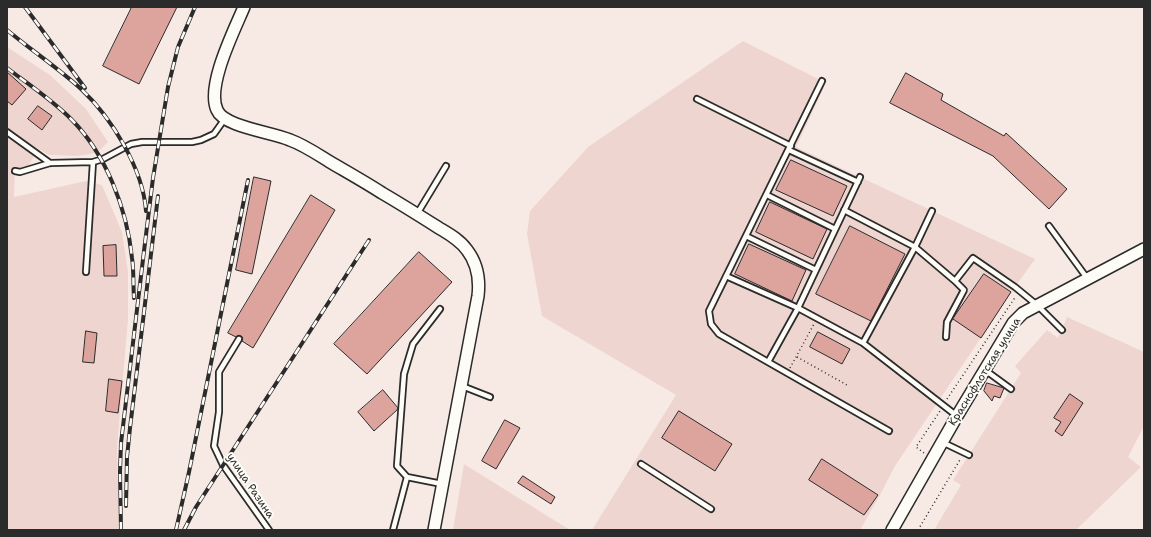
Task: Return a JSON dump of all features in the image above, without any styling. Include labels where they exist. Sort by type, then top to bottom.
[{"type":"street","points":[[244,7],[218,73],[215,85],[214,104],[217,112],[224,120],[245,128],[276,134],[308,148],[417,214],[459,241],[467,250],[479,277],[478,296],[434,530]]},
{"type":"street","name":"Краснофлотская улица","points":[[892,530],[956,416],[1013,323],[1023,313],[1037,305],[1144,249]]},
{"type":"lane","points":[[822,81],[709,311],[711,324],[719,334],[889,431]]},
{"type":"lane","points":[[698,99],[790,148],[859,180],[798,308],[768,362]]},
{"type":"lane","points":[[15,172],[20,172],[50,163],[93,162],[103,159],[131,144],[142,142],[192,142],[201,140],[214,134],[224,120]]},
{"type":"lane","points":[[7,132],[50,163]]},
{"type":"lane","points":[[86,272],[93,162]]},
{"type":"lane","points":[[417,214],[446,166]]},
{"type":"lane","points":[[767,194],[835,229]]},
{"type":"lane","points":[[844,210],[915,247],[964,290],[946,322],[946,337]]},
{"type":"lane","points":[[863,343],[915,247],[932,211]]},
{"type":"lane","points":[[1049,226],[1087,278]]},
{"type":"lane","points":[[746,236],[816,270]]},
{"type":"lane","points":[[955,281],[973,258],[1019,290],[1037,305],[1062,330]]},
{"type":"lane","points":[[726,276],[798,308],[863,343],[956,416]]},
{"type":"lane","points":[[440,309],[413,344],[404,374],[397,466],[407,477],[442,484]]},
{"type":"lane","name":"улица Разина","points":[[239,339],[219,372],[219,412],[214,446],[223,465],[269,530]]},
{"type":"lane","points":[[985,370],[1011,389]]},
{"type":"lane","points":[[460,386],[490,397]]},
{"type":"lane","points":[[942,442],[969,455]]},
{"type":"lane","points":[[641,464],[712,509]]},
{"type":"lane","points":[[393,530],[407,477]]},
{"type":"path","points":[[933,458],[916,447],[1019,290]]},
{"type":"path","points":[[787,374],[817,318]]},
{"type":"path","points":[[796,356],[847,384]]},
{"type":"path","points":[[918,530],[962,456]]},
{"type":"shaded area","points":[[743,41],[826,83],[796,147],[1035,259],[895,466],[860,530],[592,530],[676,395],[542,316],[527,234],[530,211],[588,147]]},
{"type":"shaded area","points":[[7,47],[50,75],[86,109],[108,142],[100,150],[91,154],[77,156],[49,155],[35,147],[30,154],[34,156],[29,165],[21,168],[15,167],[14,197],[86,181],[102,185],[122,232],[128,272],[128,319],[117,448],[119,530],[7,530]]},
{"type":"shaded area","points":[[1067,317],[1144,352],[1144,426],[1128,457],[1141,467],[1076,530],[934,530],[961,485],[953,480],[1021,373],[1015,366],[1047,330],[1058,338]]},
{"type":"shaded area","points":[[464,464],[570,530],[453,530]]},
{"type":"building","points":[[132,7],[177,7],[139,84],[103,66]]},
{"type":"building","points":[[7,72],[26,89],[12,105],[7,101]]},
{"type":"building","points":[[906,73],[943,94],[941,100],[1004,136],[1006,133],[1067,189],[1049,209],[993,156],[890,103]]},
{"type":"building","points":[[38,106],[52,116],[42,130],[28,119]]},
{"type":"building","points":[[791,160],[847,186],[833,216],[776,190]]},
{"type":"building","points":[[254,177],[271,181],[252,274],[236,270]]},
{"type":"building","points":[[311,195],[335,210],[253,348],[242,341],[241,336],[236,337],[228,333]]},
{"type":"building","points":[[770,202],[827,229],[813,259],[756,232]]},
{"type":"building","points":[[850,226],[905,254],[871,321],[816,294]]},
{"type":"building","points":[[749,244],[806,270],[792,301],[735,274]]},
{"type":"building","points":[[116,245],[117,276],[104,276],[103,246]]},
{"type":"building","points":[[419,252],[452,282],[367,374],[334,344]]},
{"type":"building","points":[[984,274],[1011,292],[981,338],[953,319]]},
{"type":"building","points":[[86,331],[97,333],[94,363],[83,362]]},
{"type":"building","points":[[818,332],[850,349],[842,364],[810,347]]},
{"type":"building","points":[[109,379],[122,381],[118,413],[106,411]]},
{"type":"building","points":[[987,383],[1004,388],[1000,398],[994,396],[992,401],[984,391]]},
{"type":"building","points":[[383,390],[398,408],[374,431],[358,412]]},
{"type":"building","points":[[1070,394],[1083,403],[1062,436],[1055,431],[1061,422],[1054,418]]},
{"type":"building","points":[[679,411],[732,444],[715,471],[662,438]]},
{"type":"building","points":[[505,420],[520,428],[496,469],[482,461]]},
{"type":"building","points":[[822,459],[878,495],[864,515],[809,480]]},
{"type":"building","points":[[523,476],[555,497],[551,504],[518,483]]},
{"type":"railway","points":[[25,7],[85,88]]},
{"type":"railway","points":[[121,530],[121,443],[153,178],[168,87],[178,47],[195,7]]},
{"type":"railway","points":[[7,30],[72,81],[104,114],[124,145],[139,178],[144,195],[146,211]]},
{"type":"railway","points":[[7,68],[64,112],[83,133],[95,149],[104,165],[113,183],[125,221],[133,263],[134,298]]},
{"type":"railway","points":[[176,530],[248,180]]},
{"type":"railway","points":[[126,506],[127,457],[158,196]]},
{"type":"railway","points":[[184,530],[196,507],[369,240]]}]
